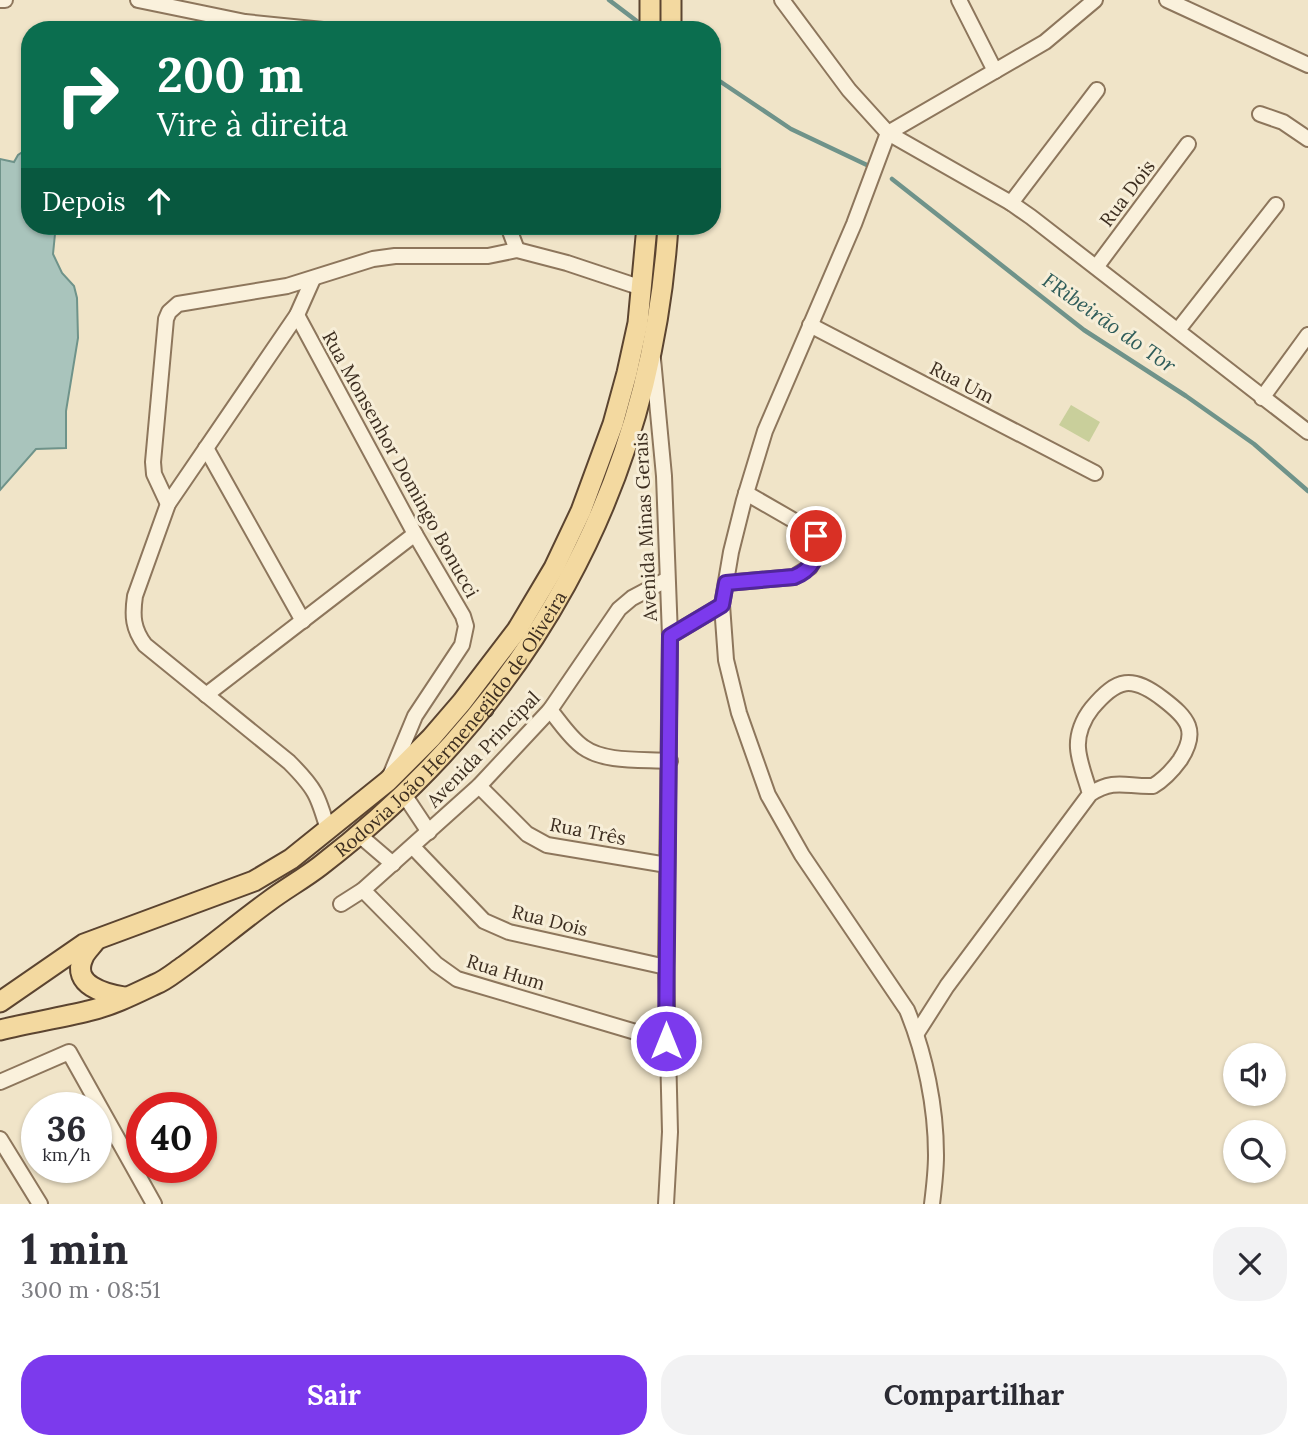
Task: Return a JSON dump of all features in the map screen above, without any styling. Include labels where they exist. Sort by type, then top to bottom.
[{"type":"main road","points":[[650,0],[650,21]]},
{"type":"main road","points":[[671,0],[671,21]]},
{"type":"main road","name":"Rodovia João Hermenegildo de Oliveira","points":[[0,1030],[91,1011],[159,983],[321,865],[358,834],[431,738],[482,678],[517,630],[554,568],[581,511],[613,424],[638,323],[646,235]]},
{"type":"main road","name":"Rodovia João Hermenegildo de Oliveira","points":[[0,1002],[84,944],[254,881],[291,859],[328,830],[395,787],[453,742],[494,694],[536,637],[588,542],[614,480],[652,352],[665,271],[667,235]]},
{"type":"main road","points":[[97,939],[83,957],[80,970],[90,988],[124,998]]},
{"type":"street","points":[[0,1],[5,0]]},
{"type":"street","points":[[138,0],[240,21]]},
{"type":"street","points":[[782,0],[849,90],[888,133],[1011,204],[1097,266],[1308,432]]},
{"type":"street","points":[[959,0],[995,71]]},
{"type":"street","points":[[932,1204],[936,1156],[934,1116],[916,1033],[907,1010],[802,855],[768,794],[732,687],[726,660],[722,605],[731,552],[765,431],[855,224],[888,133],[1045,42],[1095,0]]},
{"type":"street","points":[[1167,0],[1308,65]]},
{"type":"street","points":[[1011,204],[1097,90]]},
{"type":"street","points":[[1260,114],[1283,122],[1308,139]]},
{"type":"street","name":"Rua Dois","points":[[1097,266],[1188,144]]},
{"type":"street","points":[[1178,330],[1276,205]]},
{"type":"street","points":[[511,235],[517,250]]},
{"type":"street","points":[[168,504],[154,474],[153,462],[166,320],[169,312],[178,304],[255,293],[313,279],[373,259],[395,256],[488,256],[517,250],[567,263],[642,288]]},
{"type":"street","points":[[313,279],[297,315],[168,504],[135,596],[133,612],[134,626],[145,645],[289,762],[306,779],[318,797],[328,830]]},
{"type":"street","name":"Rua Monsenhor Domingo Bonucci","points":[[297,315],[415,534],[463,616],[466,635],[463,645],[415,716],[395,787]]},
{"type":"street","name":"Rua Um","points":[[810,325],[1095,473]]},
{"type":"street","points":[[1262,398],[1308,335]]},
{"type":"street","name":"Avenida Minas Gerais","points":[[652,352],[664,476],[670,636],[666,967],[670,1132],[666,1204]]},
{"type":"street","points":[[206,447],[303,621]]},
{"type":"street","points":[[726,583],[794,577],[810,567],[817,554],[819,543],[816,536],[746,493]]},
{"type":"street","points":[[206,695],[415,534]]},
{"type":"street","name":"Avenida Principal","points":[[341,904],[394,864],[479,786],[550,710],[619,609],[632,598],[666,580]]},
{"type":"street","points":[[670,636],[722,605]]},
{"type":"street","points":[[916,1033],[947,986],[1090,794],[1104,785],[1153,786],[1172,772],[1190,742],[1188,723],[1179,711],[1141,684],[1123,684],[1111,690],[1088,713],[1082,725],[1078,749],[1090,794]]},
{"type":"street","points":[[550,710],[575,740],[590,751],[611,757],[670,761]]},
{"type":"street","name":"Rua Três","points":[[479,786],[527,834],[547,845],[667,865]]},
{"type":"street","points":[[395,787],[429,832]]},
{"type":"street","points":[[358,834],[394,864]]},
{"type":"street","name":"Rua Dois","points":[[414,846],[484,921],[509,932],[666,967]]},
{"type":"street","name":"Rua Hum","points":[[363,890],[436,964],[457,979],[666,1041]]},
{"type":"street","points":[[0,1082],[69,1052],[154,1204]]},
{"type":"street","points":[[0,1139],[40,1204]]},
{"type":"green space","points":[[1071,405],[1100,422],[1089,442],[1059,425]]},
{"type":"water","points":[[21,153],[21,235],[55,235],[53,254],[62,273],[74,286],[77,298],[78,338],[66,411],[66,448],[36,449],[0,490],[0,159],[14,162]]},
{"type":"waterway","name":"FRibeirão do Tor","points":[[609,0],[637,21]]},
{"type":"waterway","name":"FRibeirão do Tor","points":[[721,82],[791,129],[869,166]]},
{"type":"waterway","name":"FRibeirão do Tor","points":[[892,179],[1084,330],[1254,444],[1308,491]]},
{"type":"route","points":[[666,1041],[670,636],[722,605],[726,583],[802,574],[810,567],[817,554],[819,543],[816,536]]}]
